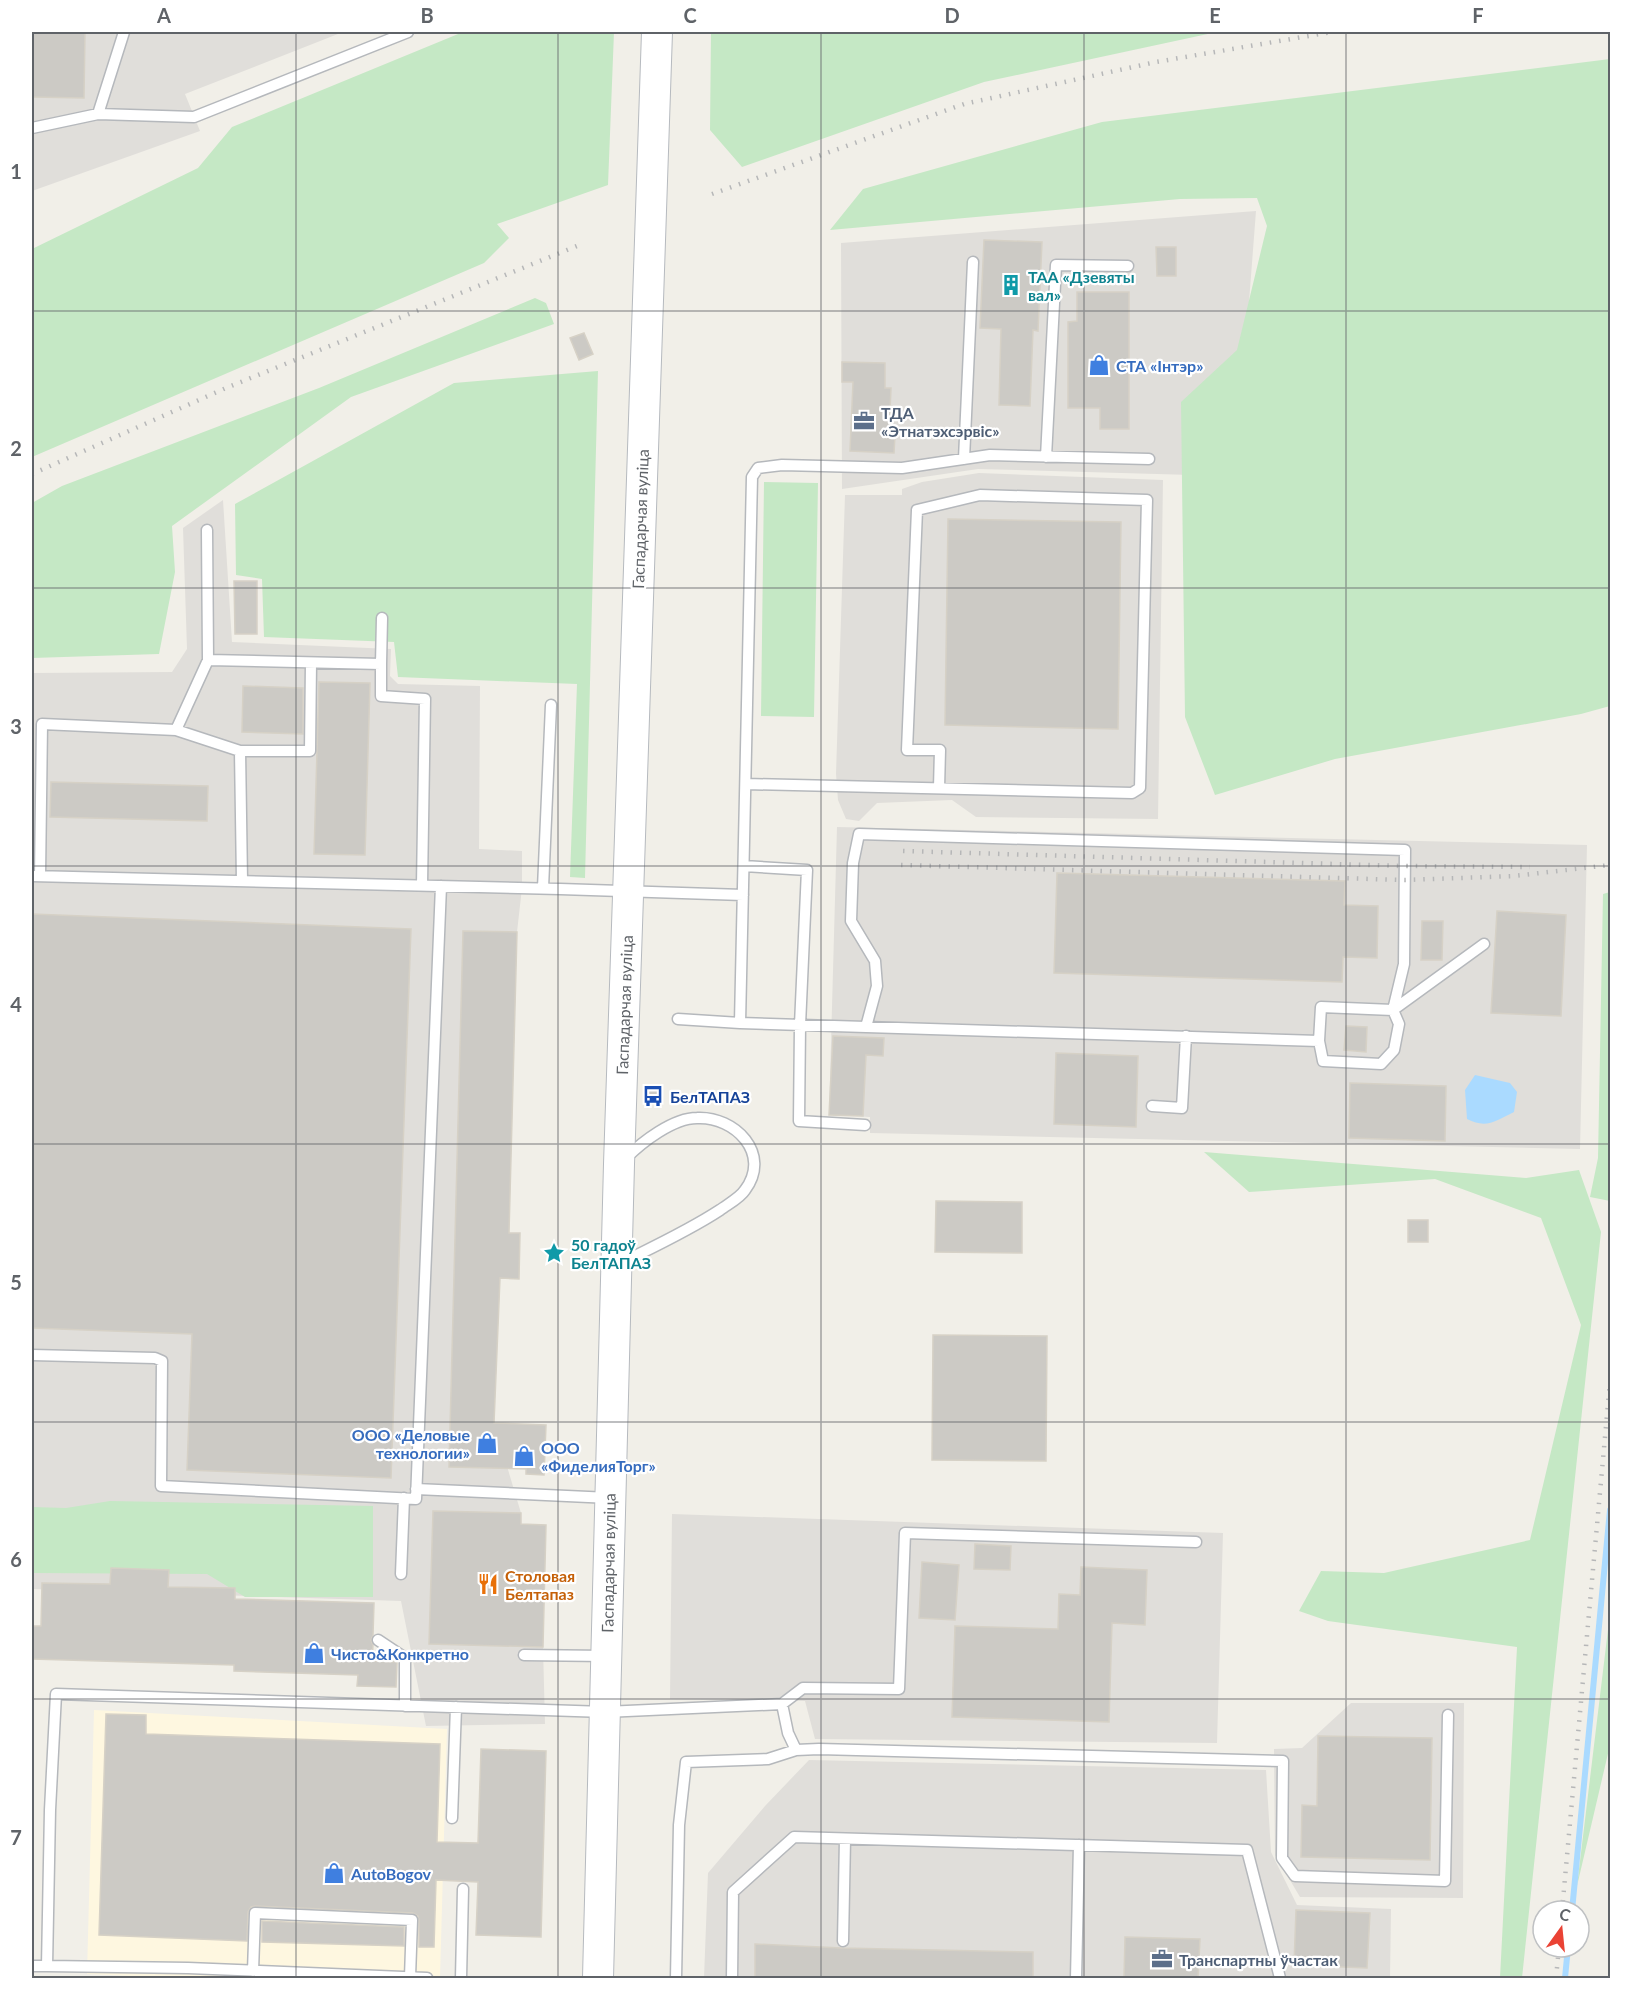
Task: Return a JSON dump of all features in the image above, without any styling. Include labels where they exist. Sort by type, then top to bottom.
[{"type":"street","name":"Гаспадарчая вуліца","points":[[598,1978],[619,1164],[657,32]]},
{"type":"lane","points":[[98,114],[124,32]]},
{"type":"lane","points":[[32,128],[98,114],[194,117],[408,32]]},
{"type":"lane","points":[[964,459],[973,262]]},
{"type":"lane","points":[[1046,457],[1056,265],[1128,266]]},
{"type":"lane","points":[[740,1023],[752,477],[758,468],[782,465],[902,468],[990,456],[1149,459]]},
{"type":"lane","points":[[746,784],[1132,793],[1140,788],[1147,500],[980,495],[916,510],[907,750],[940,750],[939,788]]},
{"type":"lane","points":[[176,730],[208,660],[207,530]]},
{"type":"lane","points":[[382,618],[381,696],[425,699],[422,885]]},
{"type":"lane","points":[[208,660],[381,664]]},
{"type":"lane","points":[[311,663],[310,751],[240,751],[176,730],[42,724],[35,876],[743,895]]},
{"type":"lane","points":[[543,888],[551,705]]},
{"type":"lane","points":[[240,751],[242,881]]},
{"type":"lane","points":[[866,1027],[877,986],[875,962],[851,921],[853,863],[859,834],[1405,850],[1404,964],[1393,1010],[1399,1024],[1394,1050],[1381,1064],[1323,1061],[1319,1041],[1321,1007],[1393,1010],[1484,944]]},
{"type":"lane","points":[[744,866],[807,870],[800,1025],[799,1121],[865,1125]]},
{"type":"lane","points":[[32,1355],[162,1361],[161,1486],[416,1499],[441,886]]},
{"type":"lane","points":[[678,1019],[740,1023],[1319,1041]]},
{"type":"lane","points":[[1152,1107],[1182,1108],[1186,1036]]},
{"type":"lane","points":[[616,1266],[693,1227],[725,1206],[745,1191],[755,1172],[754,1152],[742,1135],[723,1122],[696,1118],[668,1127],[641,1144],[619,1164]]},
{"type":"lane","points":[[417,1489],[610,1498]]},
{"type":"lane","points":[[401,1574],[404,1498]]},
{"type":"lane","points":[[47,1966],[50,1810],[56,1694],[605,1712],[782,1704],[803,1688],[899,1689],[905,1533],[1196,1542]]},
{"type":"lane","points":[[378,1640],[405,1658],[405,1706]]},
{"type":"lane","points":[[524,1655],[606,1656]]},
{"type":"lane","points":[[782,1704],[788,1733],[796,1750]]},
{"type":"lane","points":[[452,1818],[456,1707]]},
{"type":"lane","points":[[676,1978],[679,1825],[686,1762],[768,1759],[796,1750],[1283,1761],[1282,1858],[1295,1876],[1445,1881],[1448,1715]]},
{"type":"lane","points":[[732,1978],[733,1892],[794,1837],[1247,1850],[1280,1978]]},
{"type":"lane","points":[[843,1941],[845,1839]]},
{"type":"lane","points":[[1076,1978],[1079,1845]]},
{"type":"lane","points":[[461,1978],[463,1889]]},
{"type":"lane","points":[[253,1971],[255,1913],[412,1920],[410,1977]]},
{"type":"lane","points":[[32,1966],[427,1978]]},
{"type":"shaded area","points":[[32,32],[343,32],[185,94],[200,131],[32,191]]},
{"type":"shaded area","points":[[1256,211],[1245,354],[1192,475],[978,469],[842,489],[841,243]]},
{"type":"shaded area","points":[[979,473],[1163,480],[1158,819],[976,817],[952,800],[877,803],[859,821],[846,819],[838,800],[836,774],[845,495],[902,495],[902,489],[922,482]]},
{"type":"shaded area","points":[[223,500],[232,642],[391,649],[390,676],[398,684],[480,686],[479,849],[522,851],[522,888],[517,932],[509,1233],[520,1233],[519,1279],[500,1279],[494,1423],[521,1513],[521,1524],[546,1525],[543,1647],[545,1724],[426,1726],[401,1601],[32,1589],[32,673],[172,672],[187,649],[183,528]]},
{"type":"shaded area","points":[[837,827],[1587,845],[1580,1149],[870,1133],[870,1117],[829,1115]]},
{"type":"shaded area","points":[[672,1514],[1223,1533],[1217,1743],[815,1739],[805,1701],[670,1699]]},
{"type":"shaded area","points":[[1351,1703],[1464,1703],[1463,1898],[1300,1897],[1275,1855],[1274,1749],[1302,1748]]},
{"type":"shaded area","points":[[94,1710],[447,1729],[440,1978],[132,1978],[131,1976],[87,1974]]},
{"type":"shaded area","points":[[809,1760],[1266,1770],[1271,1852],[1297,1905],[1391,1909],[1390,1978],[704,1978],[708,1873],[765,1806]]},
{"type":"green space","points":[[463,32],[614,32],[608,185],[497,224],[509,238],[484,263],[32,457],[32,249],[198,168],[232,127]]},
{"type":"green space","points":[[711,32],[1217,32],[984,82],[742,167],[710,130]]},
{"type":"green space","points":[[1610,59],[1610,706],[1581,714],[1335,759],[1215,795],[1185,717],[1181,402],[1237,350],[1267,226],[1257,198],[1180,199],[830,230],[863,189],[1102,122]]},
{"type":"green space","points":[[535,298],[546,303],[554,324],[351,397],[172,526],[175,572],[159,654],[32,658],[32,503],[62,486],[319,388]]},
{"type":"green space","points":[[598,371],[585,878],[570,877],[577,684],[398,677],[394,642],[264,637],[262,579],[236,575],[235,504],[454,383]]},
{"type":"green space","points":[[764,482],[818,483],[814,717],[761,716]]},
{"type":"green space","points":[[1610,892],[1610,1201],[1590,1197],[1598,1158],[1603,894]]},
{"type":"green space","points":[[1204,1152],[1526,1178],[1579,1170],[1601,1232],[1522,1978],[1500,1978],[1517,1647],[1328,1621],[1299,1611],[1321,1571],[1384,1573],[1530,1540],[1581,1325],[1541,1218],[1435,1179],[1249,1192]]},
{"type":"green space","points":[[110,1501],[373,1506],[373,1597],[245,1597],[207,1574],[32,1573],[32,1507],[66,1508]]},
{"type":"green space","points":[[1610,1613],[1610,1745],[1577,1886]]},
{"type":"water","points":[[1475,1075],[1510,1083],[1517,1092],[1514,1112],[1485,1124],[1467,1119],[1465,1090]]},
{"type":"building","points":[[32,32],[85,32],[84,98],[32,97]]},
{"type":"building","name":"ТАА «Дзевяты вал»","points":[[984,240],[1042,242],[1038,331],[1033,330],[1030,406],[999,405],[1001,329],[980,328]]},
{"type":"building","points":[[1156,247],[1176,247],[1176,276],[1157,276]]},
{"type":"building","name":"СТА «Інтэр»","points":[[1077,292],[1129,292],[1129,429],[1100,429],[1100,408],[1068,408],[1068,322],[1077,321]]},
{"type":"building","points":[[584,333],[593,354],[579,360],[570,338]]},
{"type":"building","name":"ТДА «Этнатэхсэрвіс»","points":[[842,362],[885,363],[885,388],[891,388],[889,435],[895,435],[894,453],[850,451],[853,382],[842,382]]},
{"type":"building","points":[[948,519],[1121,522],[1118,729],[945,725]]},
{"type":"building","points":[[234,581],[257,581],[257,634],[235,634]]},
{"type":"building","points":[[319,682],[370,683],[365,855],[314,854]]},
{"type":"building","points":[[243,686],[303,688],[303,734],[242,732]]},
{"type":"building","points":[[51,782],[208,786],[207,821],[50,817]]},
{"type":"building","points":[[1057,873],[1345,881],[1344,905],[1378,906],[1377,958],[1343,957],[1342,982],[1054,973]]},
{"type":"building","points":[[1497,911],[1566,915],[1561,1016],[1491,1013]]},
{"type":"building","points":[[32,914],[411,929],[391,1478],[187,1470],[192,1334],[32,1328]]},
{"type":"building","points":[[1422,921],[1443,921],[1442,960],[1421,960]]},
{"type":"building","points":[[463,931],[517,932],[509,1233],[520,1233],[519,1279],[500,1278],[494,1423],[546,1425],[544,1475],[526,1474],[526,1469],[449,1467]]},
{"type":"building","points":[[1346,1026],[1367,1027],[1366,1052],[1344,1050]]},
{"type":"building","points":[[833,1036],[884,1038],[883,1056],[866,1055],[863,1116],[829,1115]]},
{"type":"building","points":[[1056,1053],[1138,1056],[1136,1127],[1054,1124]]},
{"type":"building","points":[[1350,1083],[1446,1086],[1445,1141],[1349,1138]]},
{"type":"building","points":[[646,1087],[662,1087],[662,1104],[646,1104]]},
{"type":"building","points":[[936,1201],[1022,1202],[1022,1253],[935,1252]]},
{"type":"building","points":[[1408,1220],[1428,1220],[1428,1242],[1408,1242]]},
{"type":"building","points":[[933,1335],[1047,1336],[1046,1461],[932,1460]]},
{"type":"building","name":"Столовая Белтапаз","points":[[433,1511],[521,1513],[521,1524],[546,1525],[543,1647],[429,1644]]},
{"type":"building","points":[[975,1544],[1011,1546],[1010,1570],[974,1569]]},
{"type":"building","points":[[922,1562],[959,1565],[955,1620],[919,1618]]},
{"type":"building","points":[[1081,1567],[1147,1570],[1145,1625],[1112,1623],[1109,1722],[952,1717],[955,1626],[1058,1629],[1059,1594],[1080,1595]]},
{"type":"building","points":[[111,1568],[169,1570],[168,1587],[235,1588],[235,1599],[374,1603],[372,1661],[397,1662],[396,1687],[357,1686],[358,1675],[234,1671],[234,1665],[32,1659],[32,1626],[41,1626],[42,1583],[110,1584]]},
{"type":"building","points":[[106,1714],[146,1715],[146,1734],[440,1744],[437,1842],[478,1843],[481,1749],[546,1751],[541,1937],[476,1935],[478,1882],[436,1880],[434,1947],[419,1947],[419,1920],[418,1916],[413,1913],[255,1906],[251,1907],[248,1912],[247,1941],[99,1935]]},
{"type":"building","points":[[1318,1736],[1432,1738],[1430,1860],[1301,1857],[1302,1805],[1317,1806]]},
{"type":"building","points":[[1296,1910],[1370,1913],[1367,1968],[1294,1965]]},
{"type":"building","points":[[262,1921],[404,1927],[404,1946],[262,1942]]},
{"type":"building","name":"Транспартны ўчастак","points":[[1125,1937],[1200,1939],[1198,1978],[1124,1978]]},
{"type":"building","points":[[755,1944],[1033,1952],[1033,1978],[755,1978]]},
{"type":"waterway","points":[[1573,1899],[1610,1510]]},
{"type":"waterway","points":[[1565,1978],[1567,1959]]},
{"type":"railway","points":[[712,194],[964,104],[1156,62],[1332,32]]},
{"type":"railway","points":[[32,474],[226,388],[582,244]]},
{"type":"railway","points":[[903,851],[1402,866],[1530,867]]},
{"type":"railway","points":[[901,865],[1405,880],[1514,876],[1610,865]]},
{"type":"railway","points":[[1563,1899],[1610,1382]]},
{"type":"railway","points":[[1556,1978],[1558,1959]]},
{"type":"place","name":"ТАА «Дзевяты вал»","points":[[1011,285]]},
{"type":"place","name":"СТА «Інтэр»","points":[[1099,365]]},
{"type":"place","name":"ТДА «Этнатэхсэрвіс»","points":[[864,421]]},
{"type":"place","name":"БелТАПАЗ","points":[[653,1096]]},
{"type":"place","name":"50 гадоў БелТАПАЗ","points":[[554,1253]]},
{"type":"place","name":"ООО «Деловые технологии»","points":[[487,1443]]},
{"type":"place","name":"ООО «ФиделияТорг»","points":[[524,1456]]},
{"type":"place","name":"Столовая Белтапаз","points":[[488,1584]]},
{"type":"place","name":"Чисто&Конкретно","points":[[314,1653]]},
{"type":"place","name":"AutoBogov","points":[[334,1873]]},
{"type":"place","name":"Транспартны ўчастак","points":[[1162,1959]]}]
